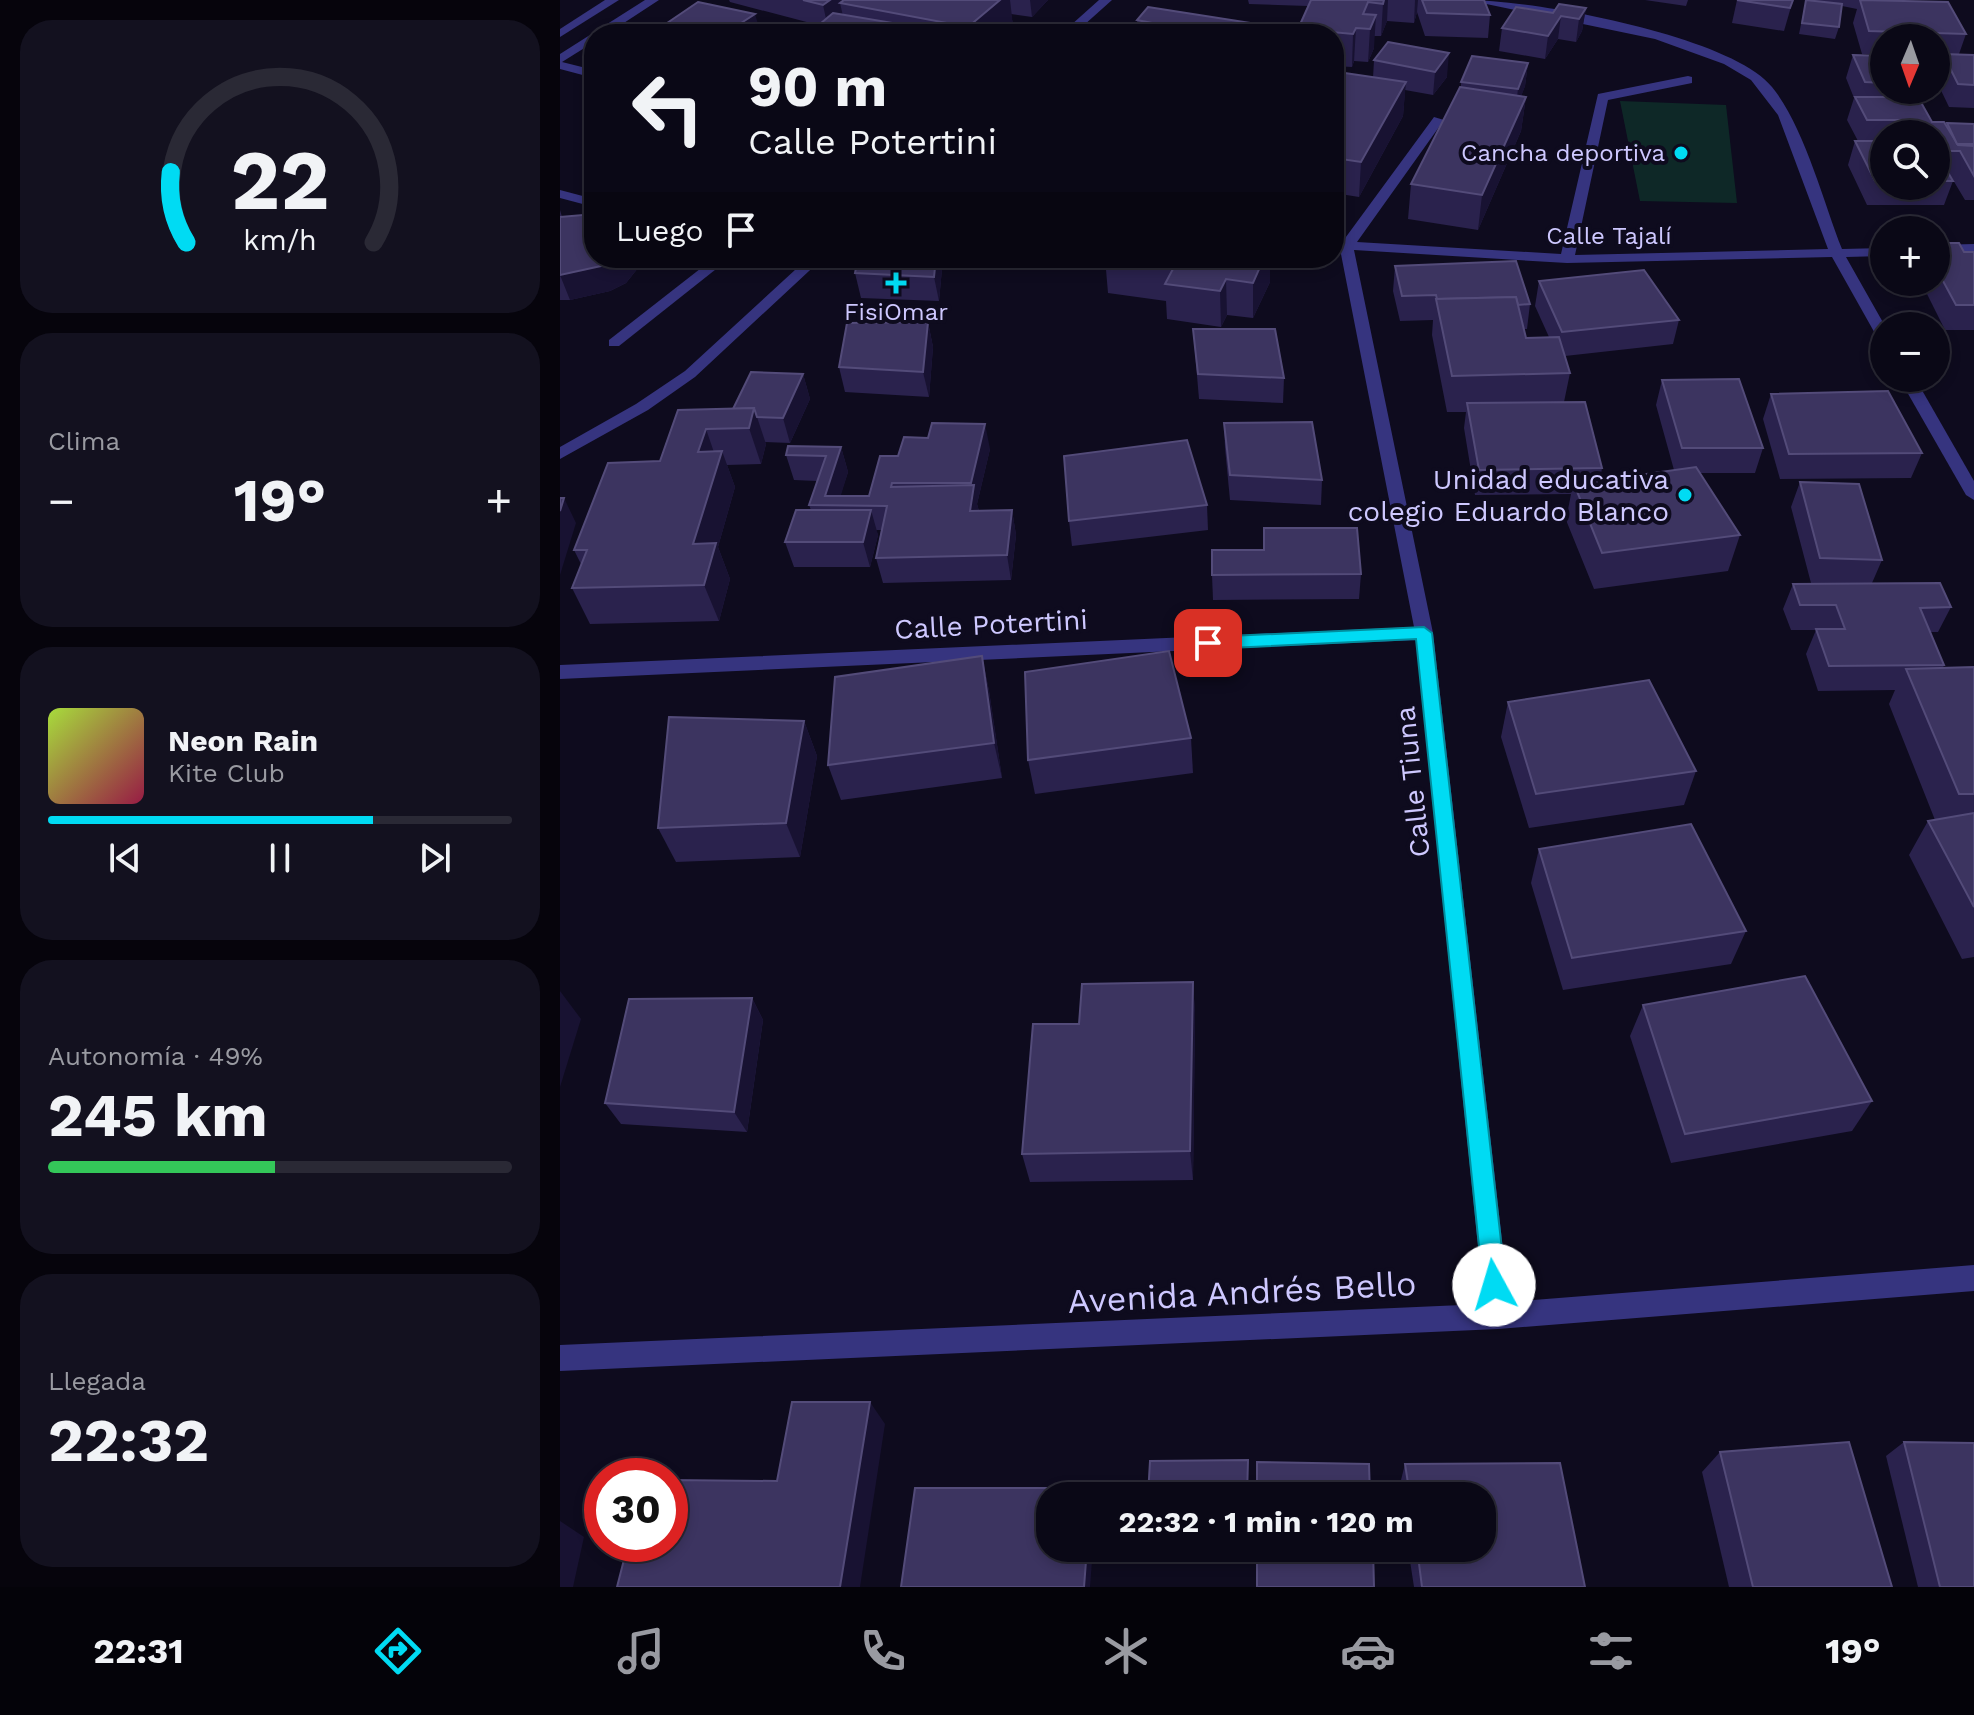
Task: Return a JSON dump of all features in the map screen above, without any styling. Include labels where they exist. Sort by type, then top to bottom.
[{"type":"street","points":[[560,34],[613,0]]},
{"type":"street","points":[[615,24],[653,0]]},
{"type":"street","points":[[1078,24],[1106,0]]},
{"type":"street","points":[[1473,0],[1589,21],[1699,49],[1754,77],[1773,96],[1784,115],[1837,254],[1870,312]]},
{"type":"street","points":[[560,59],[584,44]]},
{"type":"street","points":[[560,65],[584,71]]},
{"type":"street","points":[[1567,259],[1602,97],[1688,80]]},
{"type":"street","points":[[1344,241],[1438,120]]},
{"type":"street","points":[[560,194],[584,200]]},
{"type":"street","name":"Calle Tajalí","points":[[1344,246],[1567,259],[1870,253]]},
{"type":"street","points":[[1950,249],[1974,248]]},
{"type":"street","name":"Calle Tiuna","points":[[1344,264],[1424,633],[1498,1316]]},
{"type":"street","points":[[614,343],[710,268]]},
{"type":"street","points":[[560,454],[642,407],[690,374],[804,268]]},
{"type":"street","points":[[1915,392],[1974,495]]},
{"type":"street","name":"Calle Potertini","points":[[560,672],[1424,633]]},
{"type":"street","name":"Avenida Andrés Bello","points":[[560,1358],[1498,1316],[1974,1278]]},
{"type":"green space","name":"Cancha deportiva","points":[[1620,101],[1726,105],[1737,203],[1640,201]]},
{"type":"building","points":[[803,0],[830,0],[823,5]]},
{"type":"building","points":[[844,0],[1000,0],[972,24],[952,24],[840,3]]},
{"type":"building","points":[[1311,0],[1384,0],[1383,4],[1368,2],[1363,14],[1376,15],[1370,29],[1356,28],[1353,34],[1344,33],[1344,24],[1300,24]]},
{"type":"building","points":[[1422,0],[1484,0],[1490,15],[1427,13]]},
{"type":"building","points":[[1737,0],[1793,0],[1790,8]]},
{"type":"building","points":[[1806,0],[1842,4],[1839,27],[1802,23]]},
{"type":"building","points":[[1860,0],[1948,2],[1966,34],[1950,34],[1950,24],[1870,24],[1869,31]]},
{"type":"building","points":[[698,2],[755,14],[740,24],[666,24]]},
{"type":"building","points":[[1559,4],[1586,8],[1579,19],[1561,16],[1548,36],[1502,28],[1516,7],[1553,13]]},
{"type":"building","points":[[1148,7],[1257,24],[1157,24],[1137,20]]},
{"type":"building","points":[[833,13],[899,24],[820,24]]},
{"type":"building","points":[[1388,42],[1449,53],[1435,72],[1374,60]]},
{"type":"building","points":[[1950,54],[1974,55],[1974,85],[1958,84],[1950,68]]},
{"type":"building","points":[[1853,55],[1870,56],[1870,82],[1865,82]]},
{"type":"building","points":[[1472,56],[1528,63],[1518,89],[1461,82]]},
{"type":"building","points":[[1344,73],[1406,82],[1361,162],[1344,159]]},
{"type":"building","points":[[1460,87],[1526,97],[1482,195],[1411,184]]},
{"type":"building","points":[[1855,97],[1870,97],[1870,104],[1922,104],[1931,120],[1870,120],[1867,120]]},
{"type":"building","points":[[1950,123],[1974,124],[1974,144],[1957,144]]},
{"type":"building","points":[[1950,132],[1958,145],[1974,146],[1974,176],[1960,151],[1950,151]]},
{"type":"building","points":[[1855,141],[1870,141],[1870,171]]},
{"type":"building","points":[[584,215],[584,268],[592,268],[560,275],[560,217]]},
{"type":"building","points":[[1950,243],[1959,243],[1964,252],[1974,252],[1974,305],[1956,305],[1950,294]]},
{"type":"building","points":[[1516,261],[1530,304],[1518,305],[1516,297],[1437,299],[1436,295],[1402,296],[1395,266]]},
{"type":"building","points":[[856,268],[935,268],[934,277],[855,273]]},
{"type":"building","points":[[1173,268],[1260,268],[1253,283],[1226,279],[1220,291],[1165,284]]},
{"type":"building","points":[[1644,270],[1679,320],[1562,332],[1539,281]]},
{"type":"building","points":[[1516,297],[1526,338],[1559,337],[1570,373],[1452,376],[1436,299]]},
{"type":"building","points":[[928,322],[923,372],[839,367],[847,323]]},
{"type":"building","points":[[1193,329],[1275,329],[1284,378],[1198,374]]},
{"type":"building","points":[[751,372],[803,374],[783,418],[757,417],[754,408],[733,409]]},
{"type":"building","points":[[1739,379],[1763,448],[1682,448],[1662,380]]},
{"type":"building","points":[[1889,392],[1922,453],[1789,454],[1771,394]]},
{"type":"building","points":[[1585,402],[1602,468],[1479,470],[1467,403]]},
{"type":"building","points":[[754,408],[749,428],[706,429],[698,452],[722,451],[693,544],[716,543],[704,585],[572,588],[587,550],[574,550],[608,463],[660,461],[678,410]]},
{"type":"building","points":[[1312,422],[1322,480],[1230,475],[1224,423]]},
{"type":"building","points":[[932,423],[985,424],[971,483],[892,483],[891,487],[974,485],[970,511],[1012,510],[1007,555],[876,558],[887,506],[809,505],[826,456],[786,455],[788,446],[841,447],[825,496],[869,496],[880,456],[898,456],[904,437],[928,438]]},
{"type":"building","points":[[1187,440],[1207,505],[1069,521],[1064,456]]},
{"type":"building","points":[[1696,467],[1740,535],[1602,553],[1574,484]]},
{"type":"building","points":[[1800,482],[1859,484],[1882,560],[1820,558]]},
{"type":"building","points":[[796,510],[871,510],[863,542],[785,542]]},
{"type":"building","points":[[1264,528],[1357,528],[1361,574],[1212,575],[1212,550],[1264,550]]},
{"type":"building","points":[[1940,583],[1951,607],[1920,608],[1944,665],[1829,666],[1816,629],[1845,629],[1836,605],[1800,605],[1793,584]]},
{"type":"building","points":[[1169,651],[1191,738],[1028,760],[1025,672]]},
{"type":"building","points":[[982,656],[994,743],[828,765],[835,677]]},
{"type":"building","points":[[1974,667],[1974,794],[1959,794],[1906,669]]},
{"type":"building","points":[[1649,680],[1696,771],[1536,794],[1508,702]]},
{"type":"building","points":[[669,717],[804,721],[786,823],[658,828]]},
{"type":"building","points":[[1974,813],[1974,907],[1928,821]]},
{"type":"building","points":[[1691,824],[1746,931],[1572,958],[1539,849]]},
{"type":"building","points":[[1805,976],[1872,1101],[1685,1134],[1643,1005]]},
{"type":"building","points":[[1193,982],[1190,1151],[1022,1154],[1033,1024],[1079,1024],[1082,984]]},
{"type":"building","points":[[752,998],[734,1112],[605,1103],[629,999]]},
{"type":"building","points":[[792,1402],[870,1402],[840,1587],[617,1587],[623,1562],[688,1562],[688,1480],[777,1481]]},
{"type":"building","points":[[1849,1442],[1892,1587],[1753,1587],[1720,1452]]},
{"type":"building","points":[[1904,1442],[1974,1443],[1974,1587],[1940,1587]]},
{"type":"building","points":[[1248,1460],[1247,1482],[1149,1482],[1150,1461]]},
{"type":"building","points":[[1257,1462],[1369,1464],[1370,1482],[1257,1482]]},
{"type":"building","points":[[1560,1463],[1585,1587],[1422,1587],[1419,1562],[1496,1562],[1496,1482],[1408,1482],[1405,1464]]},
{"type":"building","points":[[915,1488],[1036,1488],[1036,1562],[1086,1562],[1084,1587],[901,1587]]},
{"type":"building","points":[[1257,1562],[1373,1562],[1374,1587],[1257,1587]]},
{"type":"place","name":"Cancha deportiva","points":[[1681,153]]},
{"type":"place","name":"FisiOmar","points":[[896,283]]},
{"type":"place","name":"Unidad educativa colegio Eduardo Blanco","points":[[1685,495]]},
{"type":"route","points":[[1208,643],[1424,633],[1494,1285]]}]
